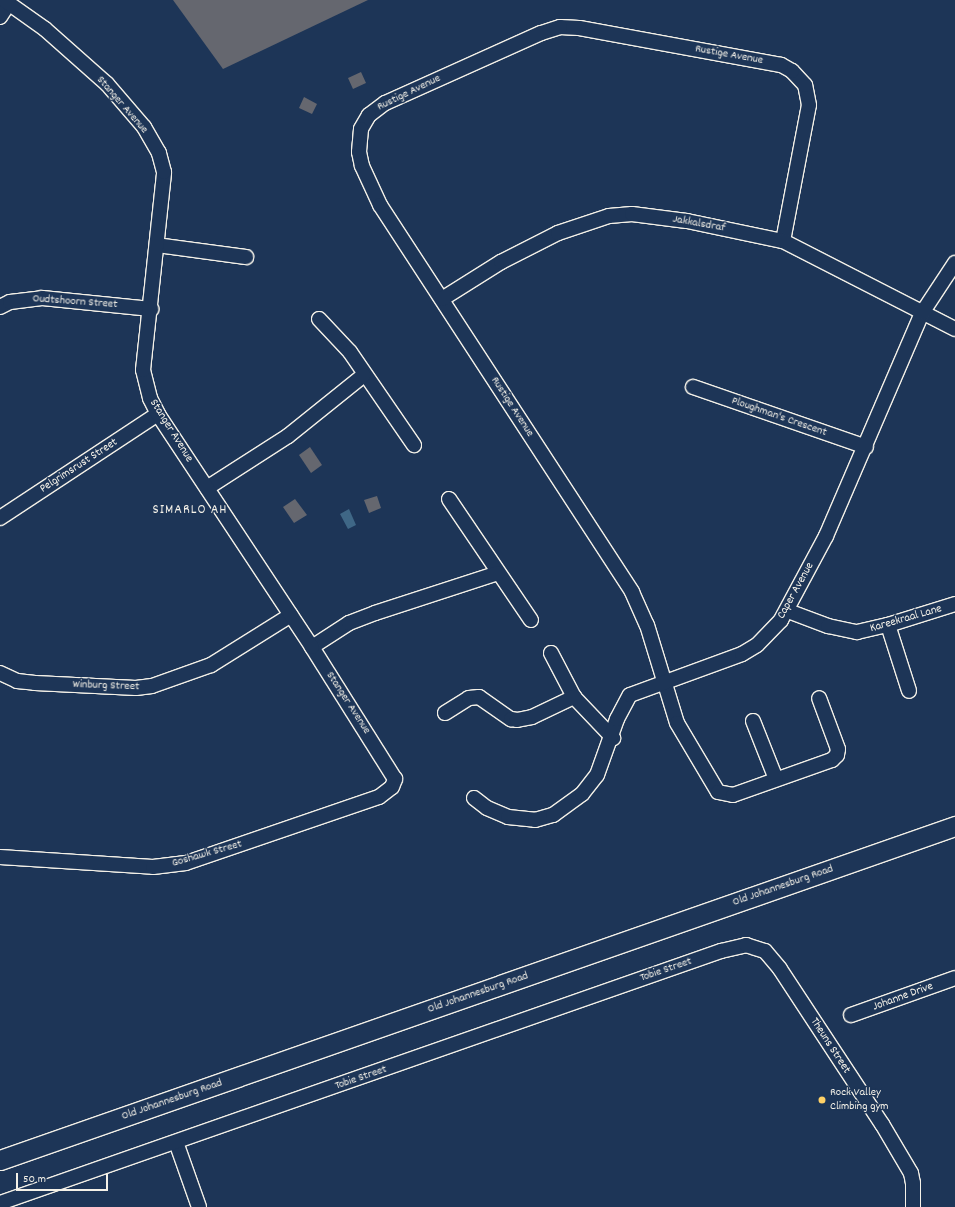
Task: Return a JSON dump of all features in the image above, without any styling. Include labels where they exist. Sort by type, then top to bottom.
[{"type":"main road","name":"Old Johannesburg Road","points":[[0,1160],[955,826]]},
{"type":"street","points":[[0,17],[6,1]]},
{"type":"street","name":"Stanger Avenue","points":[[6,1],[45,29],[107,84],[152,140],[162,160],[164,172],[158,245],[143,370],[147,390],[158,414],[312,647],[394,776]]},
{"type":"street","name":"Rustige Avenue","points":[[783,241],[809,104],[805,85],[792,71],[782,65],[579,28],[560,27],[541,33],[385,103],[369,115],[362,129],[359,152],[370,184],[400,238],[442,299],[632,592],[647,625],[666,681],[677,723],[718,792],[734,795],[832,760],[837,755],[838,749],[819,698]]},
{"type":"street","name":"Jakkalsdraf","points":[[442,299],[501,262],[551,237],[609,216],[632,214],[687,221],[783,241],[955,329]]},
{"type":"street","points":[[158,245],[246,257]]},
{"type":"street","name":"Caper Avenue","points":[[474,798],[487,808],[508,817],[535,820],[553,816],[589,787],[603,764],[627,698],[636,691],[742,654],[770,633],[788,611],[826,536],[866,447],[922,313],[955,263]]},
{"type":"street","name":"Oudtshoorn Street","points":[[0,307],[10,302],[42,298],[151,309]]},
{"type":"street","points":[[319,319],[350,352],[414,445]]},
{"type":"street","points":[[207,488],[288,436],[364,374]]},
{"type":"street","name":"Ploughman's Crescent","points":[[693,387],[866,447]]},
{"type":"street","name":"Pelgrimsrust Street","points":[[0,518],[158,414]]},
{"type":"street","points":[[449,499],[531,620]]},
{"type":"street","points":[[312,647],[349,623],[375,613],[498,573]]},
{"type":"street","name":"Kareekraal Lane","points":[[788,611],[844,631],[857,632],[888,625],[955,604]]},
{"type":"street","name":"Winburg Street","points":[[0,673],[17,681],[35,683],[136,688],[152,686],[211,665],[291,615]]},
{"type":"street","points":[[888,625],[909,691]]},
{"type":"street","points":[[551,653],[574,697],[613,738]]},
{"type":"street","points":[[445,714],[469,698],[479,697],[511,719],[517,720],[532,717],[574,697]]},
{"type":"street","points":[[753,721],[776,780]]},
{"type":"street","name":"Goshawk Street","points":[[0,857],[152,867],[186,863],[379,797],[392,787],[394,776]]},
{"type":"street","name":"Theuns Street","points":[[721,951],[746,945],[756,946],[765,951],[780,969],[906,1164],[913,1183],[913,1207]]},
{"type":"street","name":"Tobie Street","points":[[0,1203],[721,951]]},
{"type":"street","name":"Johanne Drive","points":[[851,1015],[955,978]]},
{"type":"street","points":[[176,1142],[199,1207]]},
{"type":"water","points":[[349,509],[356,525],[348,529],[340,514]]},
{"type":"building","points":[[173,0],[368,0],[223,69]]},
{"type":"building","points":[[361,72],[366,83],[353,89],[348,78]]},
{"type":"building","points":[[304,97],[317,104],[312,114],[299,108]]},
{"type":"building","points":[[310,447],[322,465],[311,473],[299,455]]},
{"type":"building","points":[[377,496],[381,508],[369,513],[364,500]]},
{"type":"building","points":[[295,499],[307,515],[294,523],[283,507]]},
{"type":"place","name":"Rock Valley Climbing gym","points":[[822,1100]]},
{"type":"district","name":"SIMARLO AH","points":[[190,510]]}]
